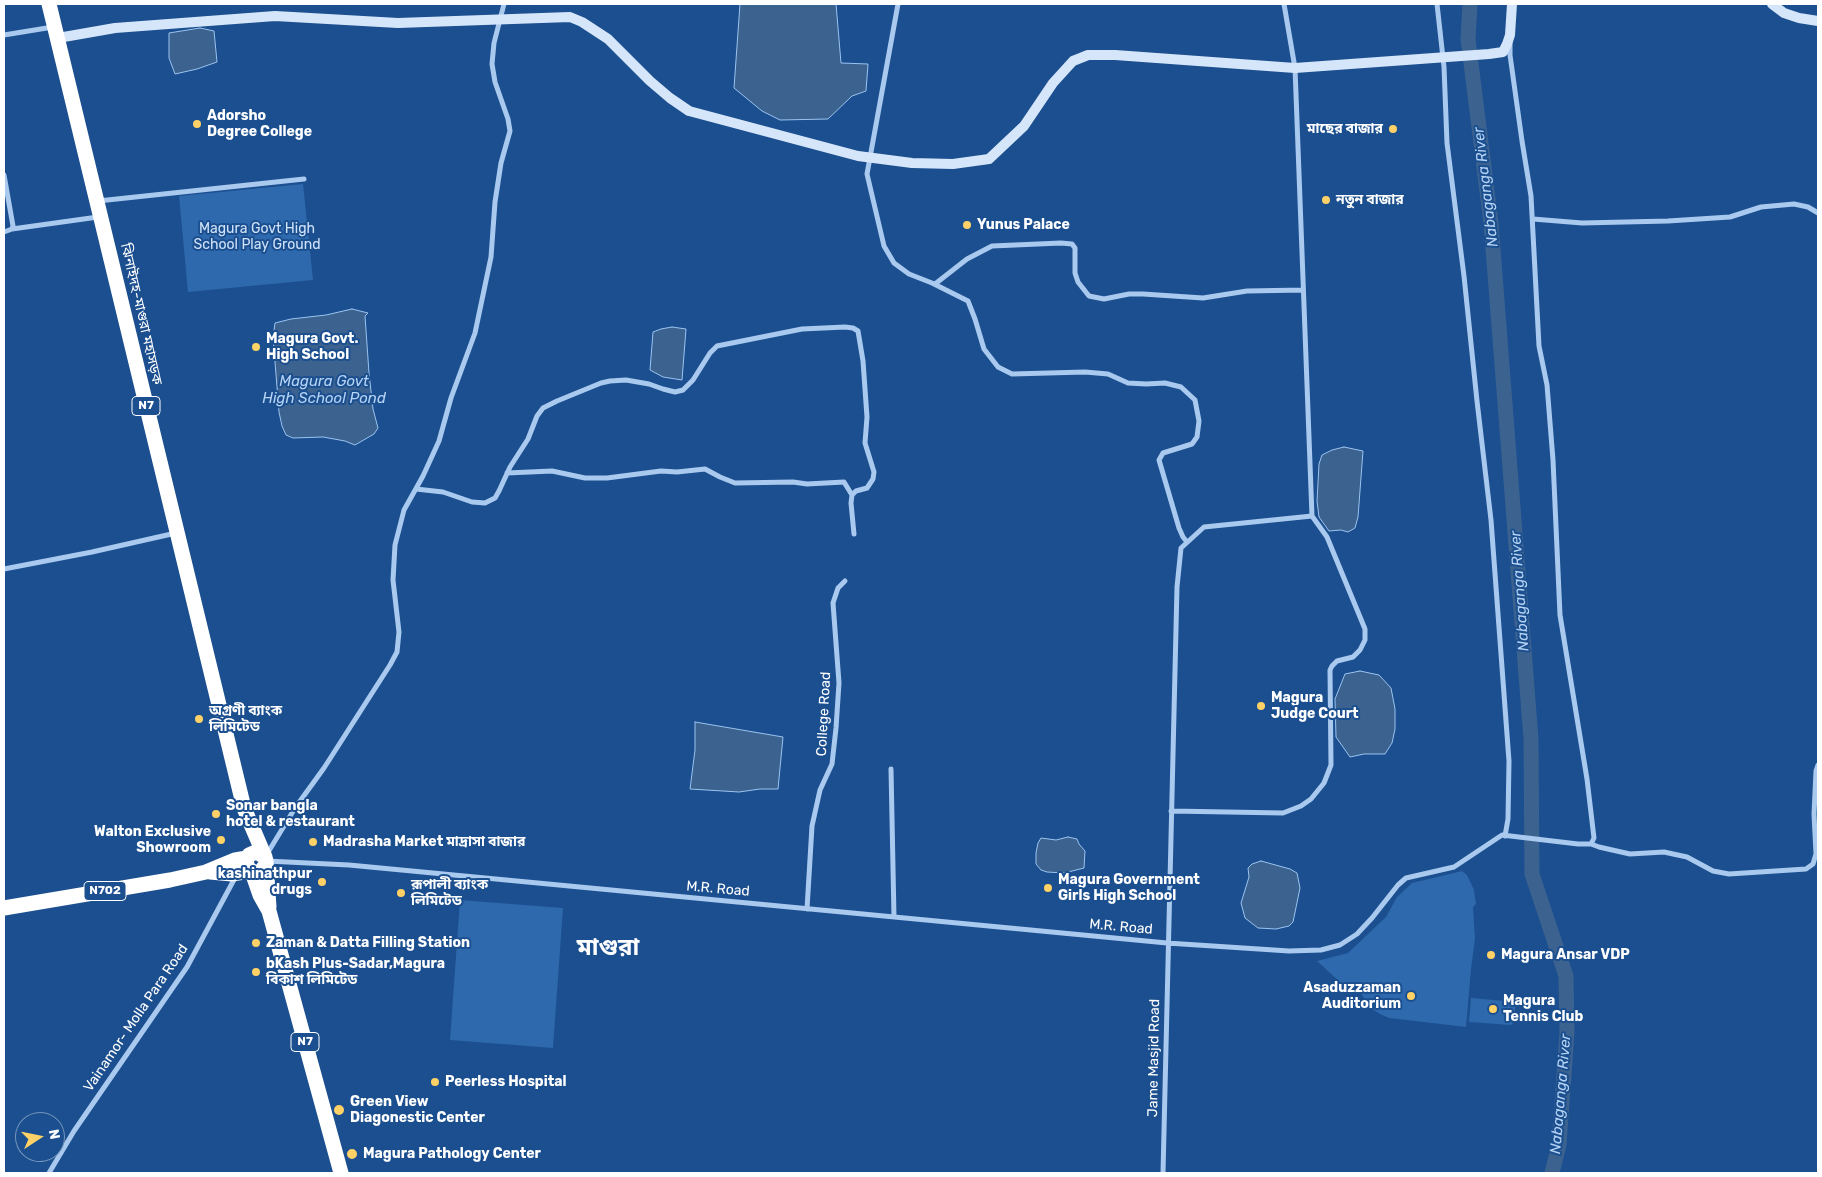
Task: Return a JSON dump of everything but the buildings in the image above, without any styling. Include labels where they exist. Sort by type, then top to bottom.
[{"type":"highway","name":"ঝিনাইদহ-মাগুরা মহাসড়ক","points":[[49,4],[244,808]]},
{"type":"highway","name":"N7","points":[[244,808],[266,861],[269,911],[341,1173]]},
{"type":"highway","name":"N7","points":[[244,808],[247,866],[269,911]]},
{"type":"highway","points":[[247,866],[261,872],[266,861]]},
{"type":"highway","name":"N702","points":[[4,908],[247,866]]},
{"type":"main road","points":[[56,32],[275,16],[398,23],[570,17],[582,22],[608,39],[650,81],[689,111],[858,156],[912,163],[953,164],[989,159],[1024,126],[1054,82],[1073,61],[1088,55],[1115,55],[1295,68],[1489,54],[1503,52],[1510,35],[1512,4]]},
{"type":"main road","points":[[1772,4],[1784,13],[1818,21]]},
{"type":"street","points":[[266,861],[295,808],[324,768],[390,666],[397,652],[399,632],[393,580],[395,545],[404,510],[439,441],[451,398],[475,333],[491,257],[495,202],[501,163],[510,131],[508,119],[495,82],[492,64],[494,43],[504,4]]},
{"type":"street","points":[[898,4],[867,174],[884,246],[894,263],[909,274],[935,284],[968,301],[984,349],[998,367],[1012,374],[1085,372],[1108,374],[1128,382],[1181,387],[1195,400],[1199,421],[1197,437],[1192,444],[1163,453],[1159,460],[1179,528],[1187,542],[1204,527],[1312,516]]},
{"type":"street","points":[[1171,811],[1283,813],[1301,806],[1311,799],[1324,783],[1331,765],[1330,670],[1337,661],[1353,657],[1360,650],[1365,640],[1365,629],[1327,537],[1312,516],[1295,68],[1284,4]]},
{"type":"street","points":[[1437,4],[1448,57],[1447,143],[1491,520],[1510,778],[1504,836],[1591,844],[1630,854],[1664,852],[1687,857],[1713,871],[1729,874],[1806,868],[1813,864],[1816,854],[1814,814],[1816,771],[1818,765]]},
{"type":"street","points":[[4,35],[56,32]]},
{"type":"street","points":[[1510,35],[1510,55],[1533,219],[1539,346],[1547,385],[1553,460],[1559,600],[1587,779],[1594,838],[1591,844]]},
{"type":"street","points":[[4,175],[12,229]]},
{"type":"street","points":[[97,201],[304,179]]},
{"type":"street","points":[[1533,219],[1589,223],[1668,221],[1730,217],[1761,208],[1794,204],[1808,207],[1818,213]]},
{"type":"street","points":[[4,232],[12,229],[101,216]]},
{"type":"street","points":[[935,284],[967,258],[992,246],[1061,243],[1072,244],[1075,248],[1075,273],[1078,282],[1089,296],[1104,299],[1136,294],[1203,298],[1248,291],[1303,290]]},
{"type":"street","points":[[416,489],[443,492],[472,502],[485,503],[494,498],[528,439],[537,416],[543,408],[557,400],[610,381],[626,380],[676,392],[683,390],[693,380],[710,353],[717,346],[802,329],[845,327],[858,331],[863,360],[867,417],[865,443],[874,472],[873,479],[867,488],[852,494]]},
{"type":"street","points":[[508,473],[552,471],[585,478],[607,478],[661,471],[677,472],[705,469],[735,483],[793,482],[806,484],[844,482],[852,494],[851,509],[854,534]]},
{"type":"street","points":[[4,569],[177,533]]},
{"type":"street","name":"Jame Masjid Road","points":[[1163,1173],[1177,587],[1180,548],[1187,542]]},
{"type":"street","name":"College Road","points":[[806,909],[812,826],[820,790],[832,764],[836,728],[839,683],[833,604],[838,588],[845,581]]},
{"type":"street","points":[[891,769],[894,917]]},
{"type":"street","name":"M.R. Road","points":[[266,861],[349,865],[1168,943],[1289,951],[1321,950],[1340,945],[1357,934],[1390,894],[1406,878],[1454,867],[1504,836]]},
{"type":"street","name":"Vainamor- Molla Para Road","points":[[50,1173],[74,1131],[187,967],[247,866]]},
{"type":"green space","name":"Magura Govt High School Play Ground","points":[[303,184],[313,280],[188,292],[179,196]]},
{"type":"green space","points":[[1462,871],[1467,875],[1474,890],[1476,904],[1473,907],[1475,939],[1466,1027],[1389,1018],[1369,1007],[1358,988],[1341,983],[1317,961],[1348,953],[1386,917],[1397,897],[1412,883]]},
{"type":"green space","points":[[460,900],[563,908],[553,1048],[450,1040]]},
{"type":"green space","name":"Magura Tennis Club","points":[[1471,998],[1516,1002],[1513,1023],[1511,1025],[1469,1022]]},
{"type":"water","points":[[740,4],[836,4],[841,63],[868,64],[866,91],[852,96],[828,119],[780,120],[762,111],[734,88]]},
{"type":"water","points":[[200,28],[214,31],[217,62],[175,74],[169,58],[169,33]]},
{"type":"water","name":"Magura Govt High School Pond","points":[[352,309],[368,313],[365,316],[369,373],[373,409],[378,428],[374,434],[355,445],[323,437],[293,438],[286,435],[279,412],[273,337],[275,323]]},
{"type":"water","points":[[672,327],[686,329],[682,380],[663,377],[650,370],[653,332]]},
{"type":"water","points":[[1344,447],[1363,451],[1358,517],[1355,528],[1348,532],[1341,530],[1329,531],[1319,517],[1317,501],[1319,464],[1322,455]]},
{"type":"water","points":[[1360,671],[1379,675],[1391,688],[1395,709],[1395,729],[1392,743],[1385,754],[1364,754],[1350,757],[1336,737],[1335,699],[1345,674]]},
{"type":"water","points":[[695,722],[783,737],[778,789],[739,792],[690,789],[695,750]]},
{"type":"water","points":[[1068,837],[1077,839],[1085,851],[1084,868],[1064,873],[1041,870],[1036,864],[1036,853],[1041,838],[1056,840]]},
{"type":"water","points":[[1261,861],[1290,869],[1297,873],[1300,888],[1293,922],[1289,926],[1276,929],[1258,928],[1245,918],[1241,903],[1249,877],[1248,868],[1252,864]]},
{"type":"waterway","name":"Nabaganga River","points":[[1470,4],[1468,39],[1491,223],[1531,739],[1532,874],[1566,976],[1567,1032],[1559,1145],[1552,1173]]},
{"type":"place","name":"Adorsho Degree College","points":[[197,124]]},
{"type":"place","name":"মাছের বাজার","points":[[1393,129]]},
{"type":"place","name":"নতুন বাজার","points":[[1326,200]]},
{"type":"place","name":"Yunus Palace","points":[[967,225]]},
{"type":"place","name":"Magura Govt. High School","points":[[256,347]]},
{"type":"place","name":"Magura Judge Court","points":[[1261,706]]},
{"type":"place","name":"অগ্রণী ব্যাংক লিমিটেড","points":[[199,719]]},
{"type":"place","name":"Sonar bangla hotel & restaurant","points":[[216,814]]},
{"type":"place","name":"Walton Exclusive Showroom","points":[[221,840]]},
{"type":"place","name":"Madrasha Market মাদ্রাসা বাজার","points":[[313,842]]},
{"type":"place","name":"kashinathpur drugs","points":[[322,882]]},
{"type":"place","name":"Magura Government Girls High School","points":[[1048,888]]},
{"type":"place","name":"রূপালী ব্যাংক লিমিটেড","points":[[401,893]]},
{"type":"place","name":"Zaman & Datta Filling Station","points":[[256,943]]},
{"type":"place","name":"Magura Ansar VDP","points":[[1491,955]]},
{"type":"place","name":"bKash Plus-Sadar,Magura বিকাশ লিমিটেড","points":[[256,972]]},
{"type":"place","name":"Asaduzzaman Auditorium","points":[[1411,996]]},
{"type":"place","name":"Magura Tennis Club","points":[[1493,1009]]},
{"type":"place","name":"Peerless Hospital","points":[[435,1082]]},
{"type":"place","name":"Green View Diagonestic Center","points":[[339,1110]]},
{"type":"place","name":"Magura Pathology Center","points":[[352,1154]]},
{"type":"district","name":"মাগুরা","points":[[608,948]]}]
